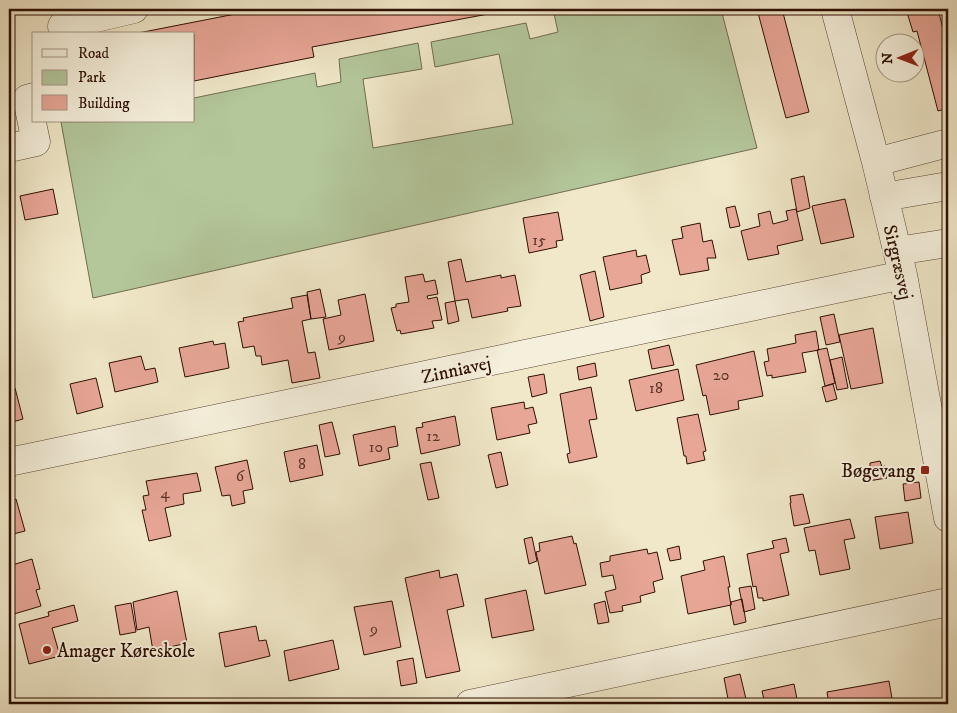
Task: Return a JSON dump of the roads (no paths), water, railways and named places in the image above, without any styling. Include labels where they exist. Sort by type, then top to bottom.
[{"type":"street","points":[[63,32],[62,26],[134,9]]},
{"type":"street","name":"Sirgræsvej","points":[[835,9],[876,162],[900,263],[948,518]]},
{"type":"street","points":[[30,98],[32,113]]},
{"type":"street","points":[[9,148],[36,142],[33,122]]},
{"type":"street","points":[[876,162],[948,144]]},
{"type":"street","points":[[884,197],[948,186]]},
{"type":"street","name":"Zinniavej","points":[[9,462],[900,263],[948,243]]},
{"type":"street","points":[[470,704],[948,602]]},
{"type":"place","name":"Bøgevang","points":[[925,470]]},
{"type":"place","name":"Amager Køreskole","points":[[47,650]]}]
